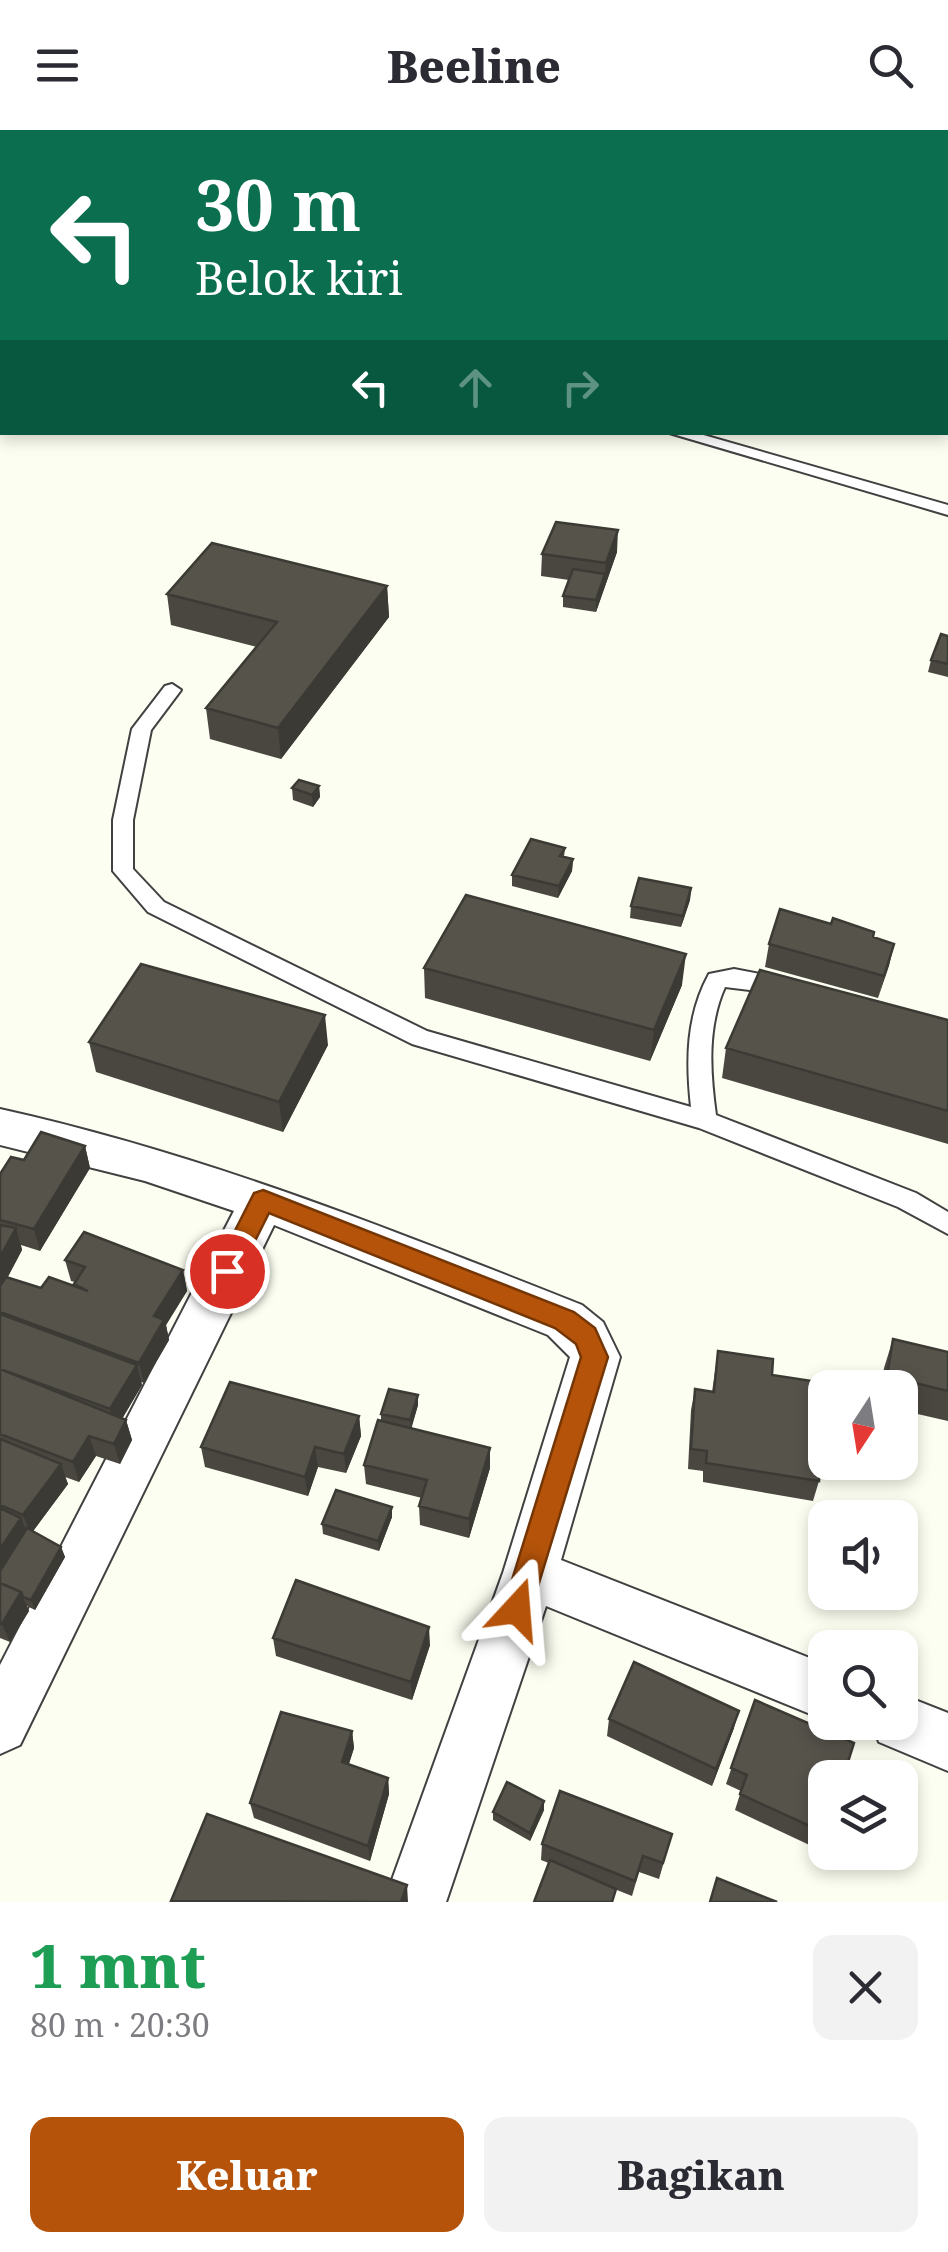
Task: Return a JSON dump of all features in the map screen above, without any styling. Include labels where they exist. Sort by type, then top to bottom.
[{"type":"street","points":[[0,1127],[90,1144],[263,1200],[564,1320],[586,1336],[595,1357],[530,1572],[415,1902]]},
{"type":"street","points":[[0,1725],[263,1200]]},
{"type":"street","points":[[530,1572],[808,1685]]},
{"type":"street","points":[[918,1730],[948,1742]]},
{"type":"lane","points":[[685,435],[948,510]]},
{"type":"lane","points":[[172,690],[142,729],[123,820],[123,871],[156,907],[420,1038],[705,1120],[907,1200],[948,1224]]},
{"type":"lane","points":[[705,1120],[698,1070],[709,995],[717,980],[734,978],[800,988]]},
{"type":"building","points":[[556,522],[618,530],[606,563],[542,554]]},
{"type":"building","points":[[212,543],[387,586],[278,728],[206,708],[277,622],[167,594]]},
{"type":"building","points":[[573,569],[605,574],[596,600],[563,596]]},
{"type":"building","points":[[941,634],[948,636],[948,664],[931,660]]},
{"type":"building","points":[[299,780],[319,786],[312,795],[292,788]]},
{"type":"building","points":[[531,839],[565,848],[560,856],[573,859],[559,886],[512,875]]},
{"type":"building","points":[[639,878],[691,888],[683,916],[631,906]]},
{"type":"building","points":[[466,895],[686,954],[654,1030],[424,968]]},
{"type":"building","points":[[780,909],[831,924],[833,918],[874,932],[873,937],[894,944],[884,976],[769,944]]},
{"type":"building","points":[[141,964],[325,1015],[279,1102],[89,1042]]},
{"type":"building","points":[[760,970],[948,1020],[948,1111],[726,1048]]},
{"type":"building","points":[[41,1132],[85,1146],[34,1229],[0,1220],[0,1174],[11,1157],[24,1160]]},
{"type":"building","points":[[0,1225],[16,1228],[0,1257]]},
{"type":"building","points":[[84,1232],[183,1270],[154,1316],[164,1320],[139,1363],[0,1312],[0,1286],[6,1277],[41,1288],[49,1277],[88,1291],[74,1284],[85,1267],[65,1260]]},
{"type":"building","points":[[0,1314],[137,1365],[110,1409],[0,1369]]},
{"type":"building","points":[[893,1339],[948,1352],[948,1391],[918,1384],[918,1370],[888,1370]]},
{"type":"building","points":[[718,1351],[773,1359],[772,1375],[808,1380],[808,1479],[706,1463],[707,1451],[691,1449],[695,1389],[714,1392]]},
{"type":"building","points":[[0,1369],[126,1420],[114,1444],[89,1436],[73,1462],[0,1434]]},
{"type":"building","points":[[230,1382],[359,1416],[344,1454],[315,1447],[305,1477],[201,1447]]},
{"type":"building","points":[[389,1389],[418,1395],[410,1420],[381,1414]]},
{"type":"building","points":[[378,1420],[490,1448],[469,1519],[419,1506],[427,1480],[364,1465]]},
{"type":"building","points":[[0,1439],[61,1464],[23,1515],[0,1505]]},
{"type":"building","points":[[336,1490],[392,1507],[378,1541],[322,1524]]},
{"type":"building","points":[[0,1508],[21,1518],[0,1549]]},
{"type":"building","points":[[27,1528],[61,1547],[31,1600],[0,1583],[0,1571]]},
{"type":"building","points":[[296,1580],[429,1627],[411,1682],[273,1638]]},
{"type":"building","points":[[0,1583],[21,1592],[2,1624],[0,1623]]},
{"type":"building","points":[[634,1662],[739,1711],[716,1769],[609,1719]]},
{"type":"building","points":[[755,1700],[808,1723],[808,1740],[854,1743],[849,1760],[808,1760],[808,1825],[740,1794],[747,1775],[731,1768]]},
{"type":"building","points":[[281,1712],[352,1731],[342,1762],[388,1778],[368,1846],[250,1803]]},
{"type":"building","points":[[507,1782],[544,1801],[530,1833],[493,1812]]},
{"type":"building","points":[[560,1791],[672,1834],[663,1863],[643,1856],[635,1881],[542,1844]]},
{"type":"building","points":[[207,1814],[407,1885],[401,1902],[171,1901]]},
{"type":"building","points":[[550,1860],[616,1889],[612,1902],[534,1902]]},
{"type":"building","points":[[717,1878],[777,1902],[710,1902]]},
{"type":"route","points":[[227,1271],[263,1200],[564,1320],[586,1336],[595,1357],[517,1609]]}]
